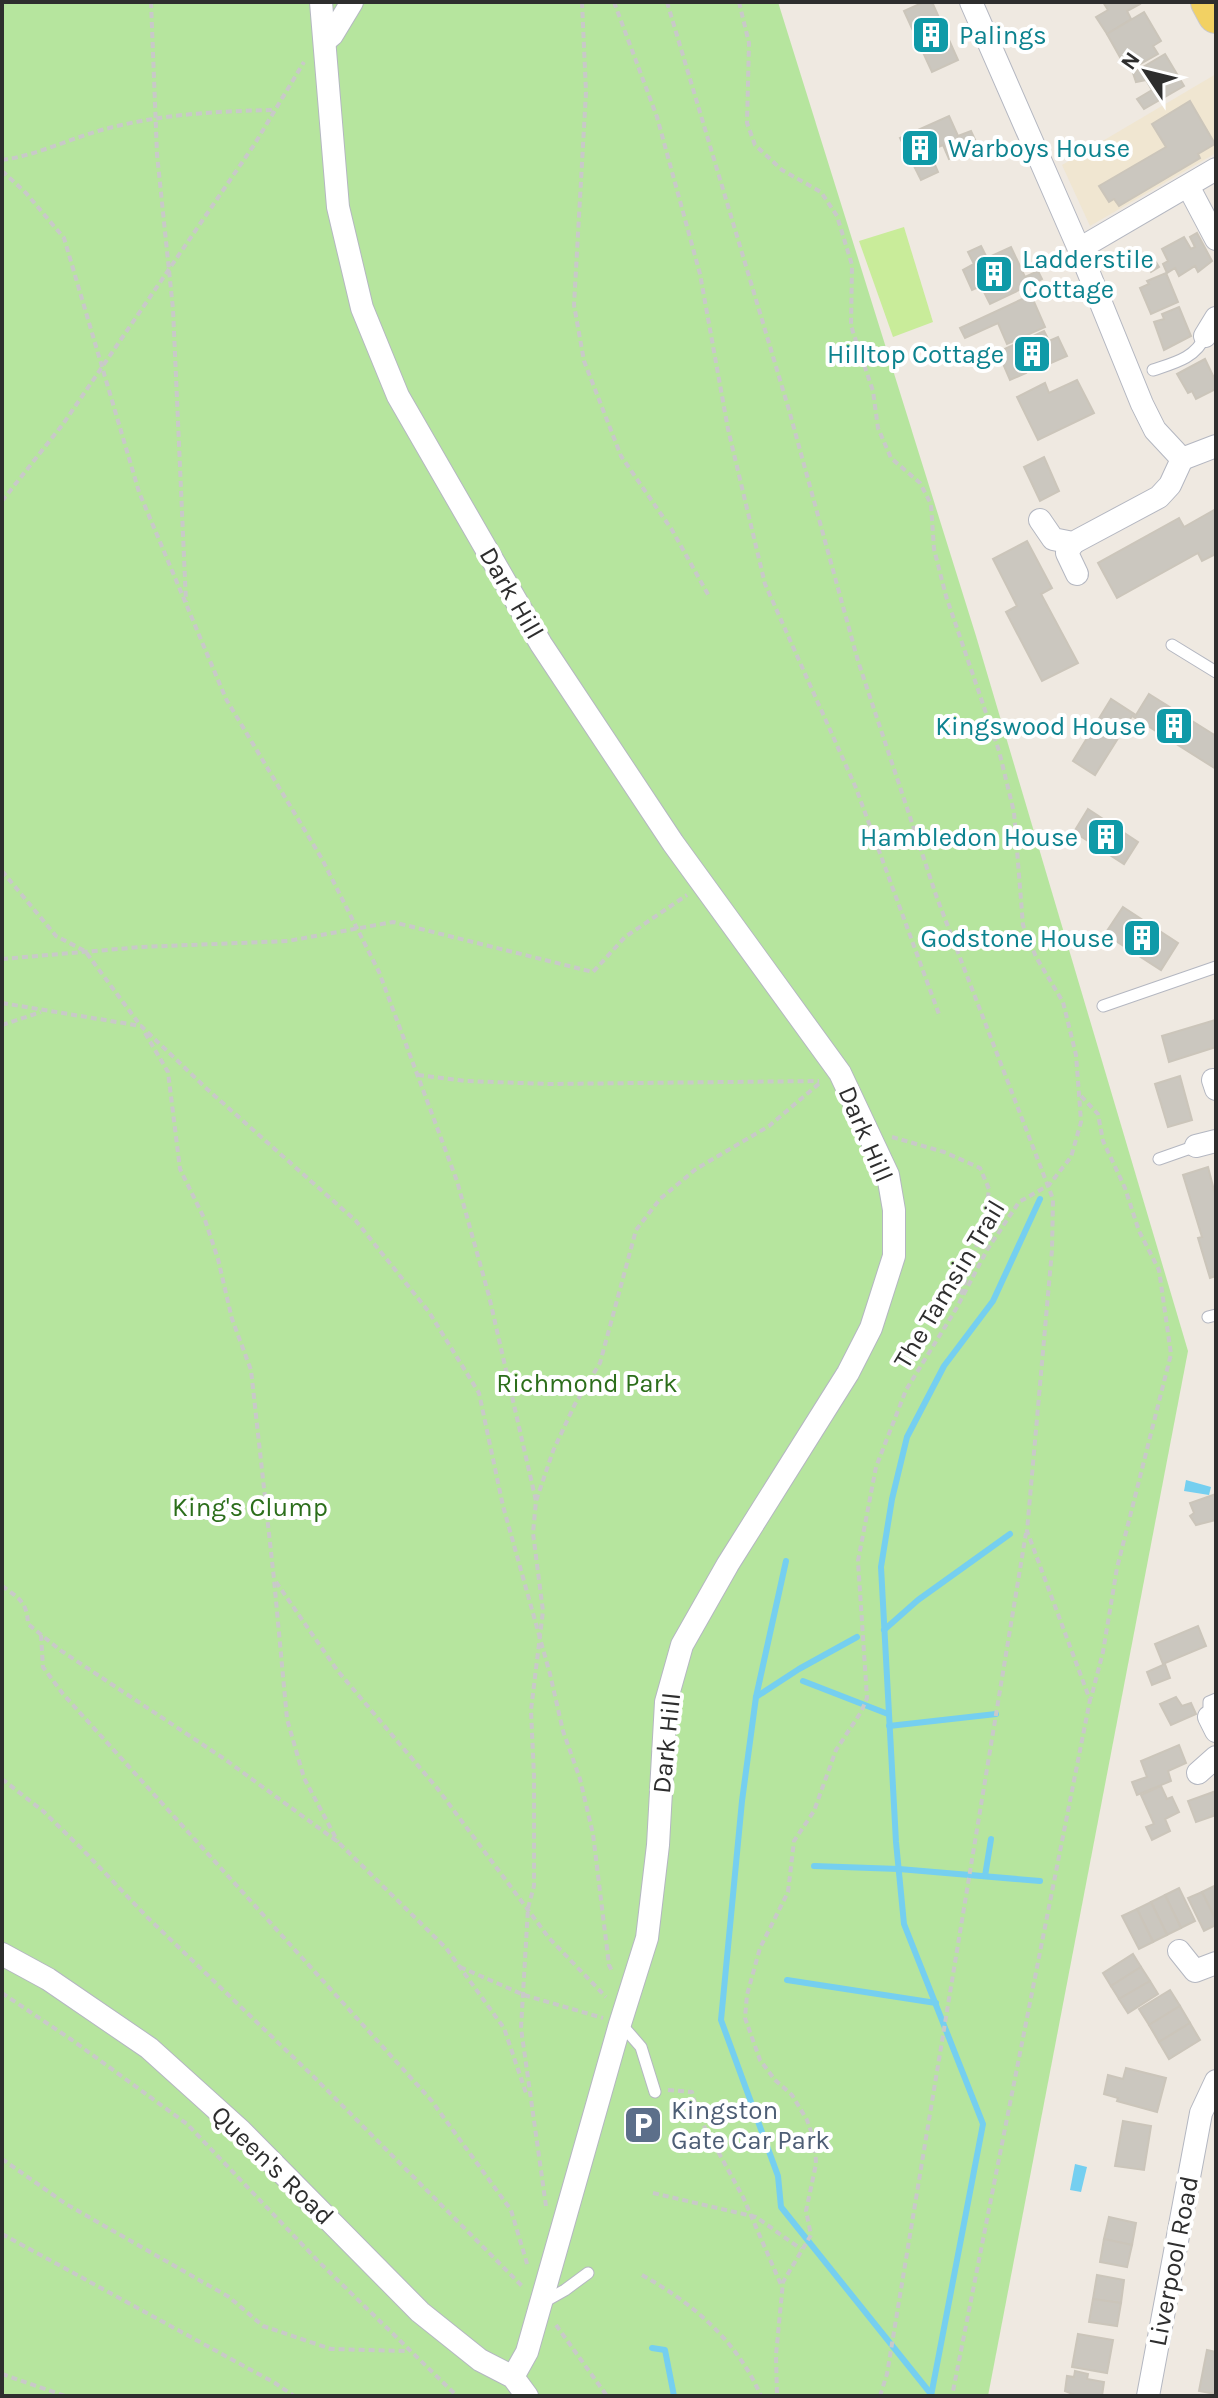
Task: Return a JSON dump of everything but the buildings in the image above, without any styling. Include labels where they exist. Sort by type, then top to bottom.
[{"type":"main road","points":[[1209,2],[1216,15]]},
{"type":"street","name":"Dark Hill","points":[[321,2],[338,207],[362,308],[398,396],[541,644],[673,843],[840,1073],[888,1175],[894,1210],[894,1256],[871,1328],[848,1373],[728,1564],[682,1645],[666,1702],[658,1845],[647,1938],[527,2352],[513,2377]]},
{"type":"street","points":[[325,35],[332,35],[352,2]]},
{"type":"street","points":[[971,2],[1079,249],[1142,404],[1155,430],[1177,454]]},
{"type":"street","points":[[1079,249],[1216,169]]},
{"type":"street","points":[[1188,186],[1216,239]]},
{"type":"street","points":[[1177,454],[1216,446]]},
{"type":"street","points":[[1077,574],[1067,553],[1073,543],[1159,497],[1170,485],[1177,454]]},
{"type":"street","points":[[1040,520],[1053,539],[1073,543]]},
{"type":"street","points":[[1198,1773],[1216,1757]]},
{"type":"street","points":[[1179,1951],[1195,1971],[1216,1963]]},
{"type":"street","name":"Queen's Road","points":[[2,1954],[48,1979],[149,2048],[241,2131],[420,2312],[480,2360],[513,2377],[527,2396]]},
{"type":"street","name":"Liverpool Road","points":[[1148,2396],[1201,2113],[1216,2081]]},
{"type":"lane","points":[[1153,370],[1178,362],[1200,348],[1210,327]]},
{"type":"lane","points":[[1172,645],[1216,672]]},
{"type":"lane","points":[[1103,1006],[1216,967]]},
{"type":"lane","points":[[1159,1159],[1206,1144]]},
{"type":"lane","points":[[624,2014],[641,2047],[655,2092]]},
{"type":"lane","points":[[540,2304],[588,2273]]},
{"type":"path","points":[[151,2],[156,119],[179,430],[186,605]]},
{"type":"path","points":[[582,2],[586,92],[574,305],[584,361],[621,456],[672,530],[710,598]]},
{"type":"path","points":[[614,2],[657,117],[700,274],[728,429],[765,584],[856,788],[940,1017]]},
{"type":"path","points":[[667,2],[789,410],[858,661],[937,898],[1053,1199],[1052,1250],[1027,1531],[887,2374],[880,2396]]},
{"type":"path","name":"The Tamsin Trail","points":[[739,2],[749,43],[747,123],[755,145],[782,170],[821,192],[837,216],[852,265],[851,326],[873,391],[878,428],[891,458],[920,483],[931,504],[934,549],[946,596],[999,751],[1014,812],[1023,925],[1036,957],[1063,1002],[1076,1055],[1081,1122],[1071,1157],[1049,1185],[1019,1202],[987,1250],[956,1309],[906,1390],[876,1467],[858,1561],[867,1698],[836,1750],[814,1811],[794,1841],[788,1892],[760,1948],[747,1995],[745,2018],[760,2060],[775,2080],[792,2095],[807,2120],[815,2143],[816,2164],[806,2211],[811,2235],[783,2282],[776,2355],[777,2396]]},
{"type":"path","points":[[2,501],[63,424],[325,35]]},
{"type":"path","points":[[2,160],[21,157],[108,128],[156,119],[198,112],[275,110]]},
{"type":"path","points":[[2,171],[26,193],[64,238],[139,492],[226,699],[322,859],[379,972],[457,1181],[489,1296],[536,1501]]},
{"type":"path","points":[[2,871],[56,936],[85,951],[141,1026],[168,1072],[180,1169],[205,1220],[232,1319],[251,1370],[287,1719],[304,1778],[338,1842]]},
{"type":"path","points":[[2,959],[85,951],[288,941],[393,922],[593,972],[625,937],[665,907],[693,891]]},
{"type":"path","points":[[2,1003],[141,1026],[356,1221],[429,1312],[479,1393],[503,1506],[593,1834],[609,1965],[624,2014]]},
{"type":"path","points":[[2,1025],[44,1011]]},
{"type":"path","points":[[418,1075],[466,1081],[548,1084],[821,1081],[769,1126],[696,1169],[660,1199],[636,1230],[600,1363],[575,1404],[553,1451],[536,1501],[533,1533],[543,1611],[531,1710],[534,1886],[528,1908],[521,2028],[546,2208]]},
{"type":"path","points":[[952,2396],[1090,1700],[1103,1652],[1117,1568],[1171,1354],[1159,1270],[1139,1231],[1125,1188],[1103,1141],[1098,1114],[1079,1094]]},
{"type":"path","points":[[1027,1531],[1090,1700]]},
{"type":"path","points":[[274,1579],[337,1670],[437,1788],[549,1938],[624,2014]]},
{"type":"path","points":[[2,1586],[27,1609],[28,1624],[41,1635],[223,1758],[338,1842],[446,1948],[504,2028],[531,2106]]},
{"type":"path","points":[[41,1635],[43,1667],[63,1694],[431,2100],[511,2210],[540,2304]]},
{"type":"path","points":[[2,1779],[43,1811],[83,1850],[147,1917],[315,2078],[540,2304],[607,2396]]},
{"type":"path","points":[[460,1967],[524,1995],[624,2014]]},
{"type":"path","points":[[2,1993],[187,2124],[408,2351],[457,2396]]},
{"type":"path","points":[[655,2092],[671,2089],[692,2092],[698,2115],[751,2216],[783,2290]]},
{"type":"path","points":[[2,2159],[66,2204],[229,2297],[263,2326],[331,2349],[408,2351]]},
{"type":"path","points":[[653,2193],[751,2216],[803,2248]]},
{"type":"path","points":[[2,2234],[294,2396]]},
{"type":"path","points":[[642,2275],[668,2290],[717,2328],[756,2383],[761,2396]]},
{"type":"path","points":[[2,2374],[65,2396]]},
{"type":"shaded area","points":[[1216,74],[1216,153],[1090,226],[1062,165]]},
{"type":"green space","name":"Richmond Park","points":[[2,2],[778,2],[976,636],[1188,1351],[988,2396],[2,2396]]},
{"type":"green space","points":[[904,227],[933,322],[893,337],[859,241]]},
{"type":"water","points":[[1186,1480],[1211,1487],[1209,1495],[1184,1491]]},
{"type":"water","points":[[1075,2164],[1087,2167],[1081,2192],[1070,2190]]},
{"type":"waterway","points":[[931,2396],[983,2124],[904,1924],[896,1842],[881,1567],[892,1499],[907,1437],[944,1366],[993,1301],[1040,1199]]},
{"type":"waterway","points":[[884,1630],[918,1600],[1010,1534]]},
{"type":"waterway","points":[[786,1561],[756,1697],[742,1801],[721,2020],[778,2176],[781,2207],[931,2394]]},
{"type":"waterway","points":[[756,1697],[857,1637]]},
{"type":"waterway","points":[[803,1681],[888,1714]]},
{"type":"waterway","points":[[889,1726],[996,1714]]},
{"type":"waterway","points":[[985,1876],[991,1839]]},
{"type":"waterway","points":[[814,1866],[899,1869],[1040,1881]]},
{"type":"waterway","points":[[787,1980],[936,2003]]},
{"type":"waterway","points":[[652,2348],[665,2350],[674,2396]]},
{"type":"place","name":"Palings","points":[[931,35]]},
{"type":"place","name":"Warboys House","points":[[920,148]]},
{"type":"place","name":"Ladderstile Cottage","points":[[994,274]]},
{"type":"place","name":"Hilltop Cottage","points":[[1032,354]]},
{"type":"place","name":"Kingswood House","points":[[1174,726]]},
{"type":"place","name":"Hambledon House","points":[[1106,837]]},
{"type":"place","name":"Godstone House","points":[[1142,938]]},
{"type":"place","name":"Kingston Gate Car Park","points":[[643,2125]]},
{"type":"park label","name":"King's Clump","points":[[250,1507]]}]
